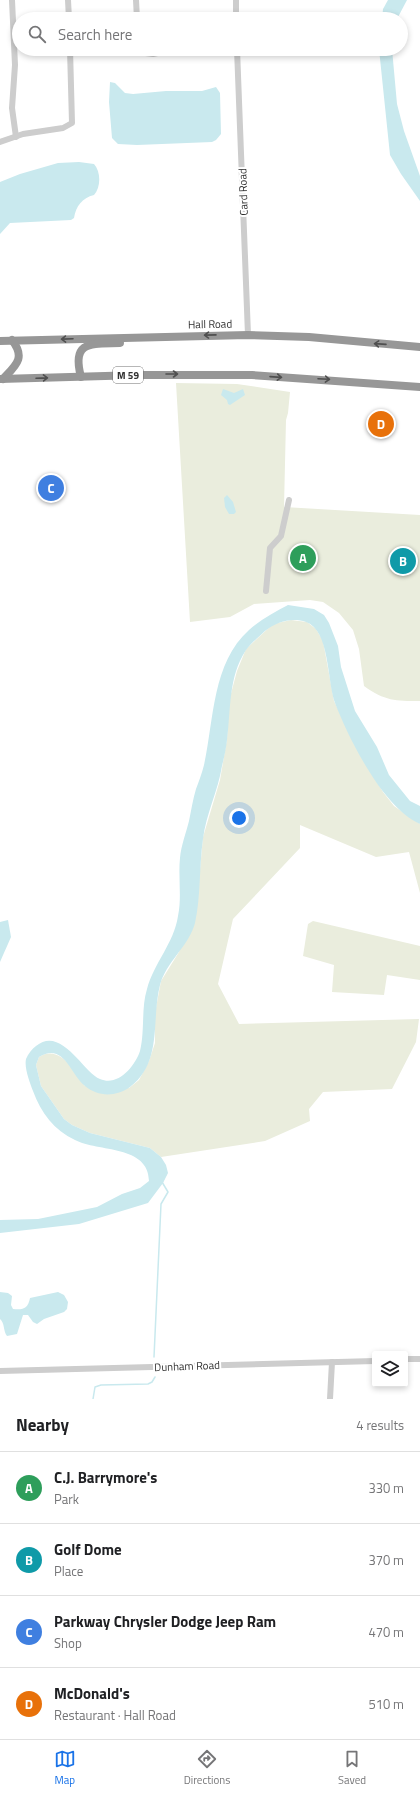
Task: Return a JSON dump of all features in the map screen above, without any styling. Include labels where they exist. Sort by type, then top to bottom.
[{"type":"highway","name":"Hall Road","points":[[0,341],[248,334],[309,337],[420,347]]},
{"type":"highway","points":[[81,376],[78,357],[80,351],[84,347],[94,344],[147,342],[162,336]]},
{"type":"highway","points":[[2,379],[17,364],[19,350],[12,340]]},
{"type":"highway","name":"M 59","points":[[2,379],[185,374],[252,375],[420,387]]},
{"type":"street","points":[[12,0],[13,12]]},
{"type":"street","points":[[68,0],[69,12]]},
{"type":"street","points":[[136,0],[137,12]]},
{"type":"street","points":[[236,0],[236,12]]},
{"type":"street","points":[[15,56],[12,108],[16,137]]},
{"type":"street","points":[[0,142],[23,134],[63,128],[72,123],[70,56]]},
{"type":"street","name":"Card Road","points":[[237,56],[248,334]]},
{"type":"street","points":[[266,591],[270,548],[281,536],[289,500]]},
{"type":"street","points":[[408,1359],[420,1359]]},
{"type":"street","name":"Dunham Road","points":[[0,1371],[372,1360]]},
{"type":"street","points":[[330,1399],[332,1362]]},
{"type":"green space","points":[[176,383],[237,384],[290,392],[286,420],[284,507],[420,515],[420,701],[390,699],[378,695],[364,686],[359,649],[353,630],[339,613],[323,602],[310,600],[254,604],[230,617],[190,622]]},
{"type":"green space","points":[[291,620],[307,622],[316,629],[323,641],[334,701],[362,758],[383,792],[394,806],[420,824],[420,893],[409,852],[376,857],[300,825],[300,848],[233,919],[218,984],[239,1024],[419,1019],[416,1042],[392,1089],[323,1092],[309,1109],[310,1121],[265,1141],[161,1157],[150,1148],[90,1133],[72,1125],[64,1119],[41,1086],[36,1065],[39,1057],[47,1054],[54,1054],[66,1061],[85,1086],[129,1088],[139,1080],[149,1061],[155,1043],[155,1013],[161,981],[179,952],[200,870],[203,837],[220,780],[227,739],[229,701],[237,671],[246,649],[273,624]]},
{"type":"green space","points":[[313,921],[420,946],[420,980],[387,975],[384,995],[332,992],[334,965],[303,956],[308,924]]},
{"type":"water","points":[[388,0],[407,0],[401,12],[383,12]]},
{"type":"water","points":[[380,56],[393,56],[397,104],[404,131],[420,176],[420,201],[390,155]]},
{"type":"water","points":[[110,82],[115,83],[125,93],[133,94],[166,91],[202,91],[216,87],[220,93],[221,134],[212,142],[137,145],[118,144],[112,138],[109,102]]},
{"type":"water","points":[[79,162],[94,164],[99,175],[99,184],[94,195],[86,198],[80,203],[74,218],[71,220],[10,223],[0,234],[0,182],[20,174],[58,163]]},
{"type":"water","points":[[223,389],[234,393],[243,389],[245,395],[230,405],[221,395]]},
{"type":"water","points":[[227,495],[233,502],[236,512],[234,514],[229,514],[225,507],[224,498]]},
{"type":"water","points":[[288,605],[314,609],[324,615],[329,623],[338,646],[341,667],[355,711],[377,747],[389,775],[410,801],[420,806],[420,824],[406,816],[393,803],[369,771],[358,753],[335,703],[332,694],[324,646],[320,635],[314,627],[306,622],[290,620],[274,625],[265,631],[246,650],[240,660],[233,682],[227,743],[218,784],[203,839],[195,923],[188,939],[167,969],[160,985],[157,998],[152,1053],[147,1065],[140,1077],[130,1087],[119,1093],[101,1094],[90,1090],[85,1086],[61,1056],[48,1053],[39,1057],[36,1065],[41,1086],[64,1119],[72,1125],[90,1133],[150,1148],[161,1157],[166,1165],[168,1173],[163,1183],[148,1203],[79,1224],[0,1233],[0,1220],[38,1219],[97,1207],[122,1194],[140,1188],[149,1181],[147,1169],[141,1161],[132,1155],[85,1144],[67,1136],[55,1126],[44,1114],[36,1099],[30,1084],[26,1067],[26,1059],[36,1046],[45,1041],[54,1041],[63,1045],[93,1075],[107,1081],[119,1078],[125,1074],[138,1057],[142,1036],[144,1004],[147,989],[154,970],[176,926],[180,902],[180,865],[182,844],[204,765],[216,693],[221,675],[237,643],[249,630],[263,619]]},
{"type":"water","points":[[8,920],[11,937],[0,962],[0,922]]},
{"type":"water","points":[[0,1292],[8,1293],[12,1296],[11,1305],[13,1309],[22,1309],[26,1307],[30,1298],[58,1292],[64,1295],[68,1302],[67,1309],[64,1312],[44,1319],[37,1324],[33,1322],[28,1315],[23,1315],[17,1334],[7,1336],[3,1323],[0,1319]]},
{"type":"waterway","points":[[154,1357],[161,1204],[168,1192],[162,1182]]},
{"type":"waterway","points":[[93,1399],[95,1387],[101,1385],[148,1384],[152,1382],[155,1377]]},
{"type":"place","name":"McDonald's","points":[[381,424]]},
{"type":"place","name":"Parkway Chrysler Dodge Jeep Ram","points":[[51,488]]},
{"type":"place","name":"C.J. Barrymore's","points":[[303,558]]},
{"type":"place","name":"Golf Dome","points":[[403,561]]}]
